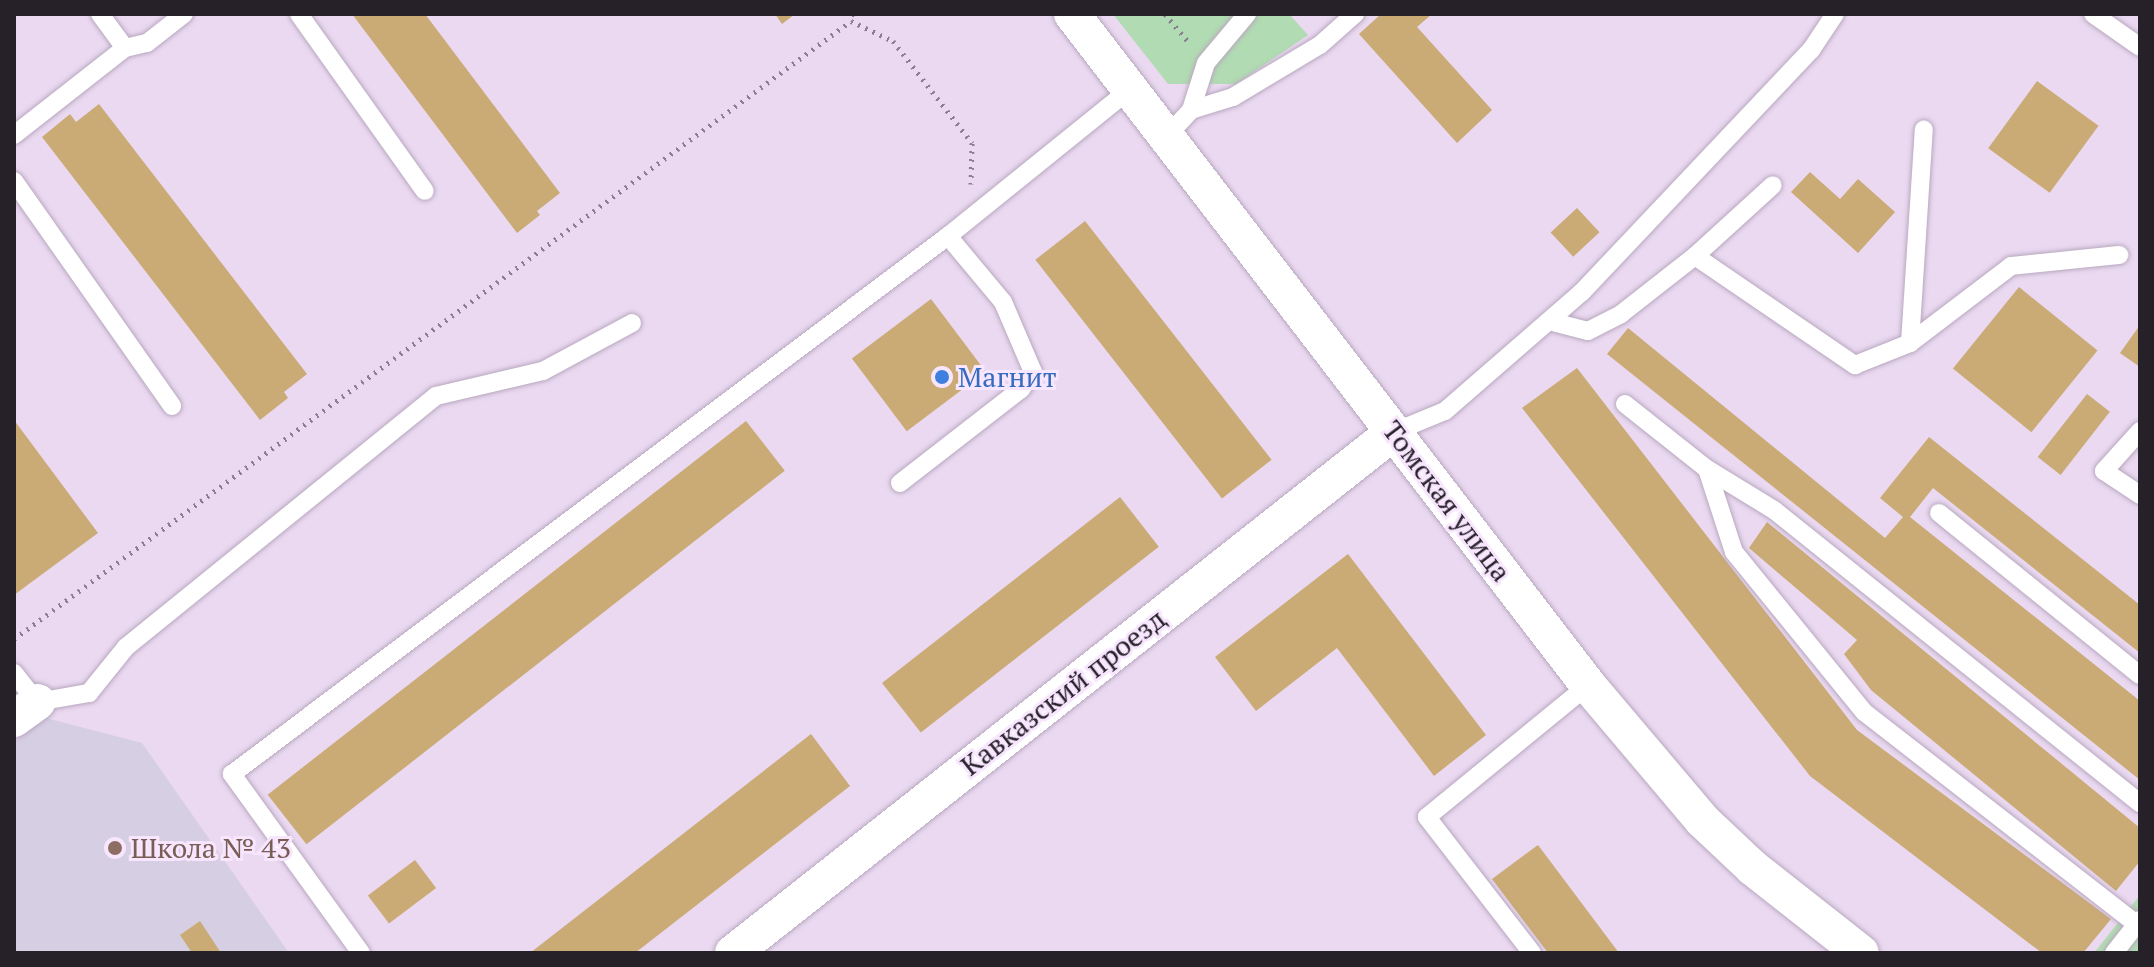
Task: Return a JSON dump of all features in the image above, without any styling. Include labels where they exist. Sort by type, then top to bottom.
[{"type":"street","name":"Томская улица","points":[[1072,14],[1588,685],[1702,820],[1753,868],[1861,953]]},
{"type":"street","name":"Кавказский проезд","points":[[733,953],[1394,432]]},
{"type":"lane","points":[[100,14],[125,48]]},
{"type":"lane","points":[[14,135],[125,48],[147,43],[184,14]]},
{"type":"lane","points":[[299,14],[425,191]]},
{"type":"lane","points":[[1166,137],[1191,110],[1206,63],[1247,14]]},
{"type":"lane","points":[[1191,110],[1233,97],[1320,45],[1355,14]]},
{"type":"lane","points":[[1394,432],[1445,411],[1549,321],[1664,210],[1811,50],[1835,14]]},
{"type":"lane","points":[[2093,14],[2140,47]]},
{"type":"lane","points":[[361,953],[232,774],[948,236],[1130,89]]},
{"type":"lane","points":[[1910,343],[1924,129]]},
{"type":"lane","points":[[14,181],[172,406]]},
{"type":"lane","points":[[1549,321],[1588,331],[1621,314],[1695,256],[1773,185]]},
{"type":"lane","points":[[900,483],[1021,389],[1033,372],[1003,302],[948,236]]},
{"type":"lane","points":[[1695,256],[1855,365],[1910,343],[2011,266],[2119,255]]},
{"type":"lane","points":[[14,673],[25,710],[89,693],[126,647],[436,396],[543,371],[632,323]]},
{"type":"lane","points":[[1625,404],[1707,469],[1774,510],[2140,803]]},
{"type":"lane","points":[[2140,431],[2104,471],[2140,495]]},
{"type":"lane","points":[[1707,469],[1734,552],[1864,712],[2138,922],[2114,953]]},
{"type":"lane","points":[[1939,513],[2140,675]]},
{"type":"lane","points":[[1532,953],[1427,817],[1588,685]]},
{"type":"path","points":[[14,639],[851,18],[893,41],[972,143],[970,217]]},
{"type":"shaded area","name":"Школа № 43","points":[[46,718],[142,743],[289,953],[14,953],[14,742]]},
{"type":"green space","points":[[1113,14],[1289,14],[1308,35],[1236,84],[1168,84]]},
{"type":"green space","points":[[2140,895],[2140,953],[2094,953]]},
{"type":"building","points":[[352,14],[425,14],[560,193],[537,211],[540,215],[517,233]]},
{"type":"building","points":[[775,14],[795,14],[782,24]]},
{"type":"building","points":[[1381,14],[1432,14],[1417,27],[1492,110],[1457,143],[1359,34]]},
{"type":"building","points":[[2037,81],[2098,126],[2050,193],[1988,148]]},
{"type":"building","points":[[99,104],[307,374],[284,392],[288,398],[260,420],[42,137],[70,114],[76,122]]},
{"type":"building","points":[[1810,172],[1840,199],[1858,179],[1895,212],[1858,253],[1791,192]]},
{"type":"building","points":[[1577,208],[1600,232],[1573,257],[1551,233]]},
{"type":"building","points":[[1085,221],[1272,460],[1222,499],[1035,260]]},
{"type":"building","points":[[2019,287],[2097,351],[2031,432],[1953,369]]},
{"type":"building","points":[[931,299],[986,372],[907,431],[852,359]]},
{"type":"building","points":[[2140,325],[2140,367],[2120,353]]},
{"type":"building","points":[[1628,328],[1885,538],[1903,517],[1880,498],[1929,437],[2140,605],[2140,653],[1933,488],[1910,517],[2140,701],[2140,780],[1607,354]]},
{"type":"building","points":[[1577,368],[1857,730],[2111,919],[2083,953],[2042,953],[1810,776],[1522,408]]},
{"type":"building","points":[[2087,394],[2110,412],[2061,475],[2038,457]]},
{"type":"building","points":[[14,420],[98,533],[14,595]]},
{"type":"building","points":[[746,421],[785,471],[306,844],[268,795]]},
{"type":"building","points":[[1120,497],[1159,547],[921,733],[882,683]]},
{"type":"building","points":[[1767,522],[2140,828],[2140,861],[2116,891],[1871,690],[1844,654],[1857,640],[1749,548]]},
{"type":"building","points":[[1348,554],[1486,735],[1434,776],[1337,648],[1256,711],[1215,657]]},
{"type":"building","points":[[811,734],[850,786],[635,953],[530,953]]},
{"type":"building","points":[[1538,845],[1619,953],[1548,953],[1492,879]]},
{"type":"building","points":[[415,860],[436,888],[389,923],[368,896]]},
{"type":"building","points":[[200,921],[221,953],[192,953],[180,935]]},
{"type":"place","name":"Магнит","points":[[942,377]]},
{"type":"place","name":"Школа № 43","points":[[115,848]]}]
